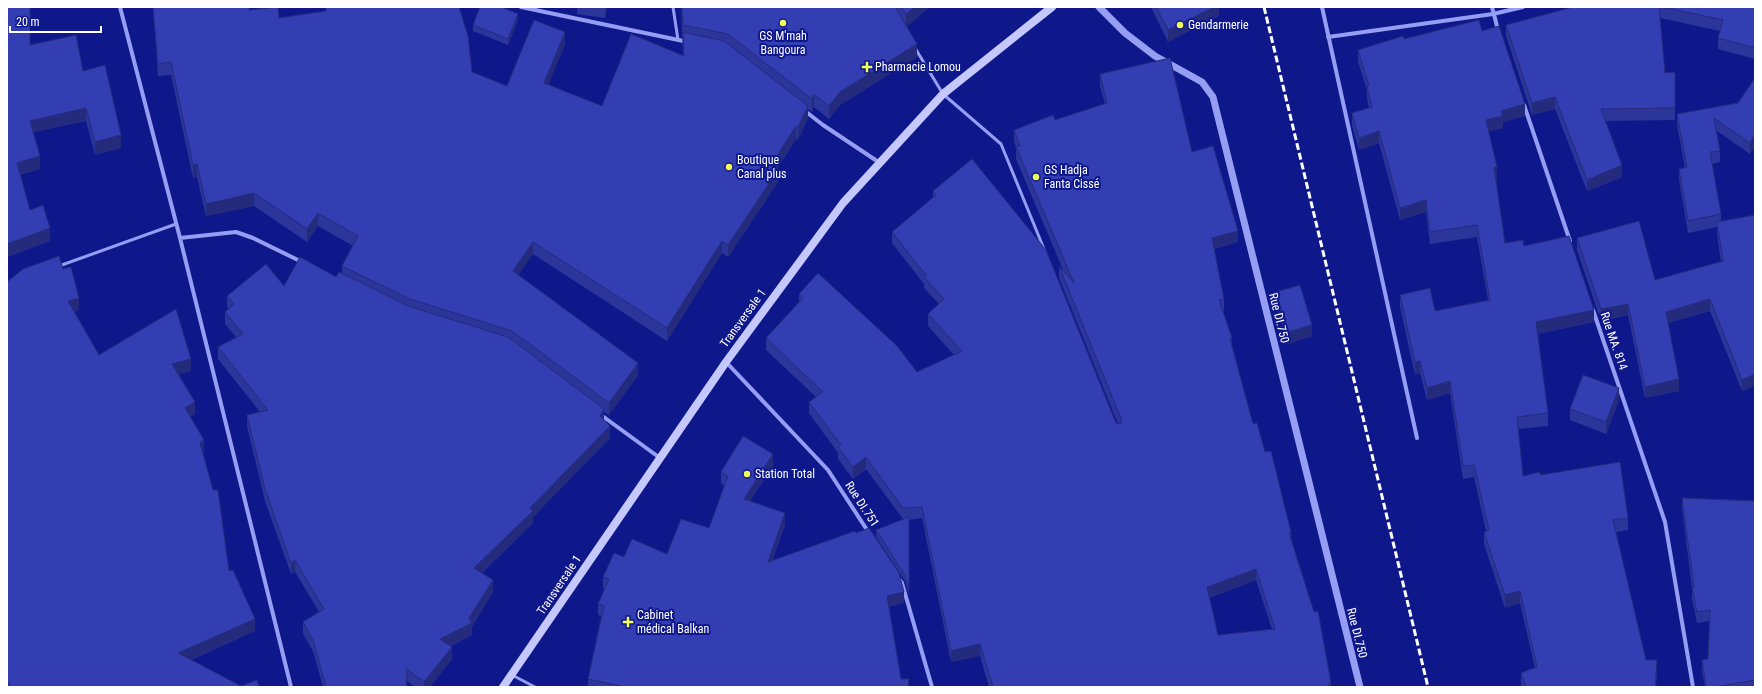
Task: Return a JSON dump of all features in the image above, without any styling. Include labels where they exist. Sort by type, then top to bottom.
[{"type":"main road","name":"Transversale 1","points":[[503,687],[726,362],[843,203],[943,94],[1052,7]]},
{"type":"street","points":[[120,7],[180,238],[292,687]]},
{"type":"street","points":[[521,7],[692,42]]},
{"type":"street","name":"Rue DI.750","points":[[1099,7],[1125,33],[1155,56],[1202,82],[1213,97],[1360,687]]},
{"type":"street","points":[[1322,7],[1417,438]]},
{"type":"street","points":[[1492,7],[1500,36]]},
{"type":"street","points":[[1328,37],[1493,14],[1523,7]]},
{"type":"street","points":[[1523,103],[1571,245]]},
{"type":"street","points":[[799,106],[823,125],[880,163]]},
{"type":"street","points":[[180,238],[236,232],[253,238],[310,266]]},
{"type":"street","name":"Rue MA. 814","points":[[1591,305],[1665,522],[1693,687]]},
{"type":"street","name":"Rue DI.751","points":[[726,362],[828,470],[871,536]]},
{"type":"street","points":[[598,412],[660,458]]},
{"type":"street","points":[[898,576],[902,583],[932,687]]},
{"type":"lane","points":[[673,7],[678,40]]},
{"type":"lane","points":[[915,47],[943,94],[1001,144],[1046,253]]},
{"type":"lane","points":[[57,266],[176,224]]},
{"type":"lane","points":[[512,675],[535,687]]},
{"type":"building","points":[[7,7],[30,7],[30,45],[76,35],[83,71],[105,65],[121,135],[95,142],[86,108],[30,121],[40,156],[17,163],[30,210],[43,205],[50,228],[7,244]]},
{"type":"building","points":[[153,7],[249,7],[249,10],[278,7],[279,18],[326,11],[326,8],[330,7],[459,7],[468,36],[472,72],[507,86],[534,20],[565,32],[544,83],[602,106],[631,34],[684,56],[683,32],[724,41],[808,106],[798,127],[796,126],[771,165],[778,170],[728,245],[722,241],[667,328],[533,242],[513,271],[638,363],[609,403],[512,331],[410,299],[342,266],[358,236],[318,213],[307,229],[254,193],[206,204],[197,164],[193,165],[171,62],[158,64]]},
{"type":"building","points":[[480,7],[501,7],[518,14],[508,39],[473,25]]},
{"type":"building","points":[[682,7],[895,7],[917,44],[840,92],[829,106],[814,94],[812,99],[728,34],[683,25]]},
{"type":"building","points":[[901,7],[915,7],[906,14]]},
{"type":"building","points":[[1156,7],[1214,7],[1168,30]]},
{"type":"building","points":[[1573,7],[1659,7],[1665,73],[1675,72],[1675,108],[1601,109],[1622,165],[1587,180],[1555,97],[1532,103],[1506,25]]},
{"type":"building","points":[[1663,7],[1755,7],[1755,48],[1718,38],[1723,20]]},
{"type":"building","points":[[1479,20],[1482,31],[1499,26],[1525,104],[1501,111],[1503,116],[1486,120],[1497,167],[1494,167],[1505,243],[1523,240],[1524,246],[1569,236],[1594,310],[1536,322],[1548,413],[1517,417],[1523,476],[1540,472],[1540,475],[1620,462],[1628,518],[1613,520],[1646,660],[1657,660],[1655,687],[1526,687],[1521,673],[1537,667],[1520,591],[1505,595],[1484,532],[1489,530],[1474,465],[1463,466],[1450,381],[1427,388],[1420,361],[1415,362],[1400,295],[1430,288],[1435,311],[1490,300],[1477,225],[1430,232],[1426,200],[1400,208],[1379,131],[1359,138],[1352,113],[1372,107],[1367,86],[1369,86],[1358,50],[1403,36],[1404,39]]},
{"type":"building","points":[[1170,58],[1192,152],[1213,146],[1238,231],[1212,238],[1224,299],[1219,300],[1232,338],[1230,339],[1253,424],[1257,423],[1265,452],[1271,451],[1291,532],[1289,533],[1314,612],[1318,611],[1331,683],[1329,683],[1329,687],[993,687],[980,644],[951,651],[922,507],[903,508],[866,457],[853,467],[838,447],[841,445],[809,402],[823,392],[766,338],[803,298],[799,294],[818,273],[897,346],[917,372],[962,351],[928,314],[944,299],[924,277],[926,275],[892,232],[936,195],[933,191],[972,159],[1046,250],[1116,423],[1121,424],[1122,421],[1059,266],[1074,283],[1016,147],[1020,146],[1014,130],[1053,115],[1055,120],[1107,103],[1100,74]],"holes":[[[1256,569],[1275,629],[1218,635],[1207,587]]]},
{"type":"building","points":[[1755,78],[1755,137],[1754,136],[1750,143],[1714,118],[1720,151],[1710,152],[1721,214],[1688,221],[1679,169],[1687,167],[1677,114],[1738,103]]},
{"type":"building","points":[[1755,215],[1755,374],[1742,380],[1710,299],[1666,312],[1679,379],[1645,387],[1628,304],[1601,309],[1577,238],[1639,221],[1655,280],[1723,261],[1717,222]]},
{"type":"building","points":[[59,256],[63,269],[71,267],[79,298],[68,301],[99,355],[176,309],[191,359],[172,364],[195,402],[185,408],[204,440],[200,443],[213,490],[218,490],[229,571],[233,570],[255,619],[178,653],[241,686],[257,680],[259,687],[11,687],[7,681],[7,282],[23,269]]},
{"type":"building","points":[[300,257],[336,277],[339,272],[408,306],[508,337],[604,409],[600,416],[610,426],[530,508],[533,511],[474,568],[493,580],[469,618],[472,623],[440,639],[452,647],[424,682],[407,669],[406,687],[326,687],[313,640],[303,622],[324,609],[295,560],[291,563],[265,489],[247,415],[268,410],[218,347],[243,334],[225,312],[234,304],[227,296],[266,264],[284,286]]},
{"type":"building","points":[[1300,285],[1312,325],[1288,332],[1276,292]]},
{"type":"building","points":[[1583,375],[1619,388],[1606,422],[1570,409]]},
{"type":"building","points":[[743,436],[773,454],[744,499],[785,513],[768,562],[855,531],[856,533],[869,528],[899,573],[904,592],[887,596],[901,679],[909,679],[908,687],[625,687],[588,679],[604,606],[598,604],[609,579],[603,577],[614,553],[624,557],[632,539],[667,554],[681,519],[709,528],[728,476],[721,472]]},
{"type":"building","points":[[1682,498],[1755,501],[1755,680],[1715,687],[1706,687],[1702,660],[1708,659],[1710,610],[1697,612],[1692,588],[1694,587]]},
{"type":"building","points":[[909,517],[909,588],[905,575],[876,530]]},
{"type":"railway","points":[[1264,7],[1428,687]]},
{"type":"place","name":"GS M'mah Bangoura","points":[[783,23]]},
{"type":"place","name":"Gendarmerie","points":[[1180,25]]},
{"type":"place","name":"Pharmacie Lomou","points":[[867,67]]},
{"type":"place","name":"Boutique Canal plus","points":[[729,167]]},
{"type":"place","name":"GS Hadja Fanta Cissé","points":[[1036,177]]},
{"type":"place","name":"Station Total","points":[[747,474]]},
{"type":"place","name":"Cabinet médical Balkan","points":[[628,622]]}]
